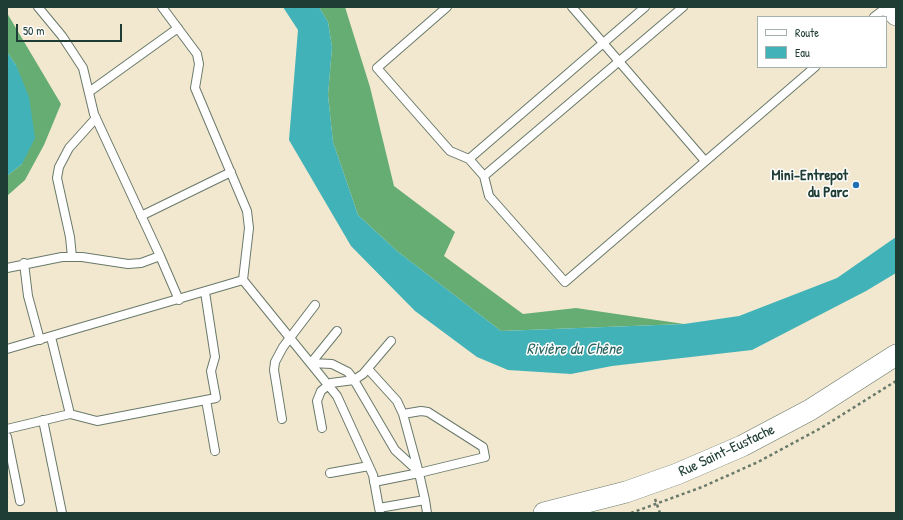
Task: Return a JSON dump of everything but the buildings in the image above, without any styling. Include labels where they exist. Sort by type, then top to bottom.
[{"type":"street","points":[[890,7],[896,15]]},
{"type":"street","name":"Rue Saint-Eustache","points":[[544,513],[591,507],[662,480],[753,440],[810,410],[896,355]]},
{"type":"lane","points":[[38,7],[76,55],[84,68],[96,118],[179,300]]},
{"type":"lane","points":[[162,7],[199,58],[195,88],[249,218],[243,280],[338,396],[369,466],[380,510],[425,500]]},
{"type":"lane","points":[[447,7],[377,68],[450,151],[469,158],[484,176],[489,196],[565,282],[815,68]]},
{"type":"lane","points":[[572,7],[705,161]]},
{"type":"lane","points":[[469,158],[645,7]]},
{"type":"lane","points":[[484,176],[683,7]]},
{"type":"lane","points":[[875,16],[887,7]]},
{"type":"lane","points":[[89,92],[178,28]]},
{"type":"lane","points":[[72,257],[70,237],[57,178],[59,167],[69,148],[96,118]]},
{"type":"lane","points":[[141,216],[231,172]]},
{"type":"lane","points":[[7,268],[24,263],[72,257],[128,264],[141,263],[160,256]]},
{"type":"lane","points":[[24,263],[28,296],[40,340]]},
{"type":"lane","points":[[7,349],[179,300],[243,280]]},
{"type":"lane","points":[[7,429],[70,414],[97,421],[216,398],[211,371],[215,357],[205,292]]},
{"type":"lane","points":[[282,419],[274,370],[278,355],[315,305]]},
{"type":"lane","points":[[311,363],[337,331]]},
{"type":"lane","points":[[51,336],[70,414]]},
{"type":"lane","points":[[322,428],[317,401],[321,391],[328,384],[354,380],[368,369],[391,341]]},
{"type":"lane","points":[[311,363],[332,364],[341,368],[354,380],[395,450],[419,473]]},
{"type":"lane","points":[[368,369],[398,401],[419,473],[428,513]]},
{"type":"lane","points":[[206,400],[215,451]]},
{"type":"lane","points":[[374,482],[485,457],[483,447],[428,412],[421,411],[403,414]]},
{"type":"lane","points":[[43,420],[62,513]]},
{"type":"lane","points":[[7,437],[20,501]]},
{"type":"lane","points":[[330,472],[369,466]]},
{"type":"path","points":[[878,393],[896,381]]},
{"type":"path","points":[[655,499],[660,513]]},
{"type":"green space","points":[[319,7],[345,7],[370,87],[394,186],[455,232],[444,256],[523,314],[576,308],[684,324],[501,331],[397,251],[358,215],[333,142],[328,95],[332,47],[328,22]]},
{"type":"green space","points":[[7,13],[61,104],[44,145],[25,180],[7,196],[7,176],[22,164],[16,65],[7,52]]},
{"type":"water","name":"Rivière du Chêne","points":[[283,7],[319,7],[328,22],[332,47],[328,95],[333,142],[358,215],[397,251],[501,331],[684,324],[739,316],[837,278],[896,237],[896,273],[866,291],[752,350],[612,366],[571,374],[508,370],[477,357],[415,311],[351,246],[289,140],[298,30]]},
{"type":"water","points":[[7,52],[16,65],[29,97],[35,138],[22,164],[7,176]]},
{"type":"place","name":"Mini-Entrepot du Parc","points":[[856,185]]}]
